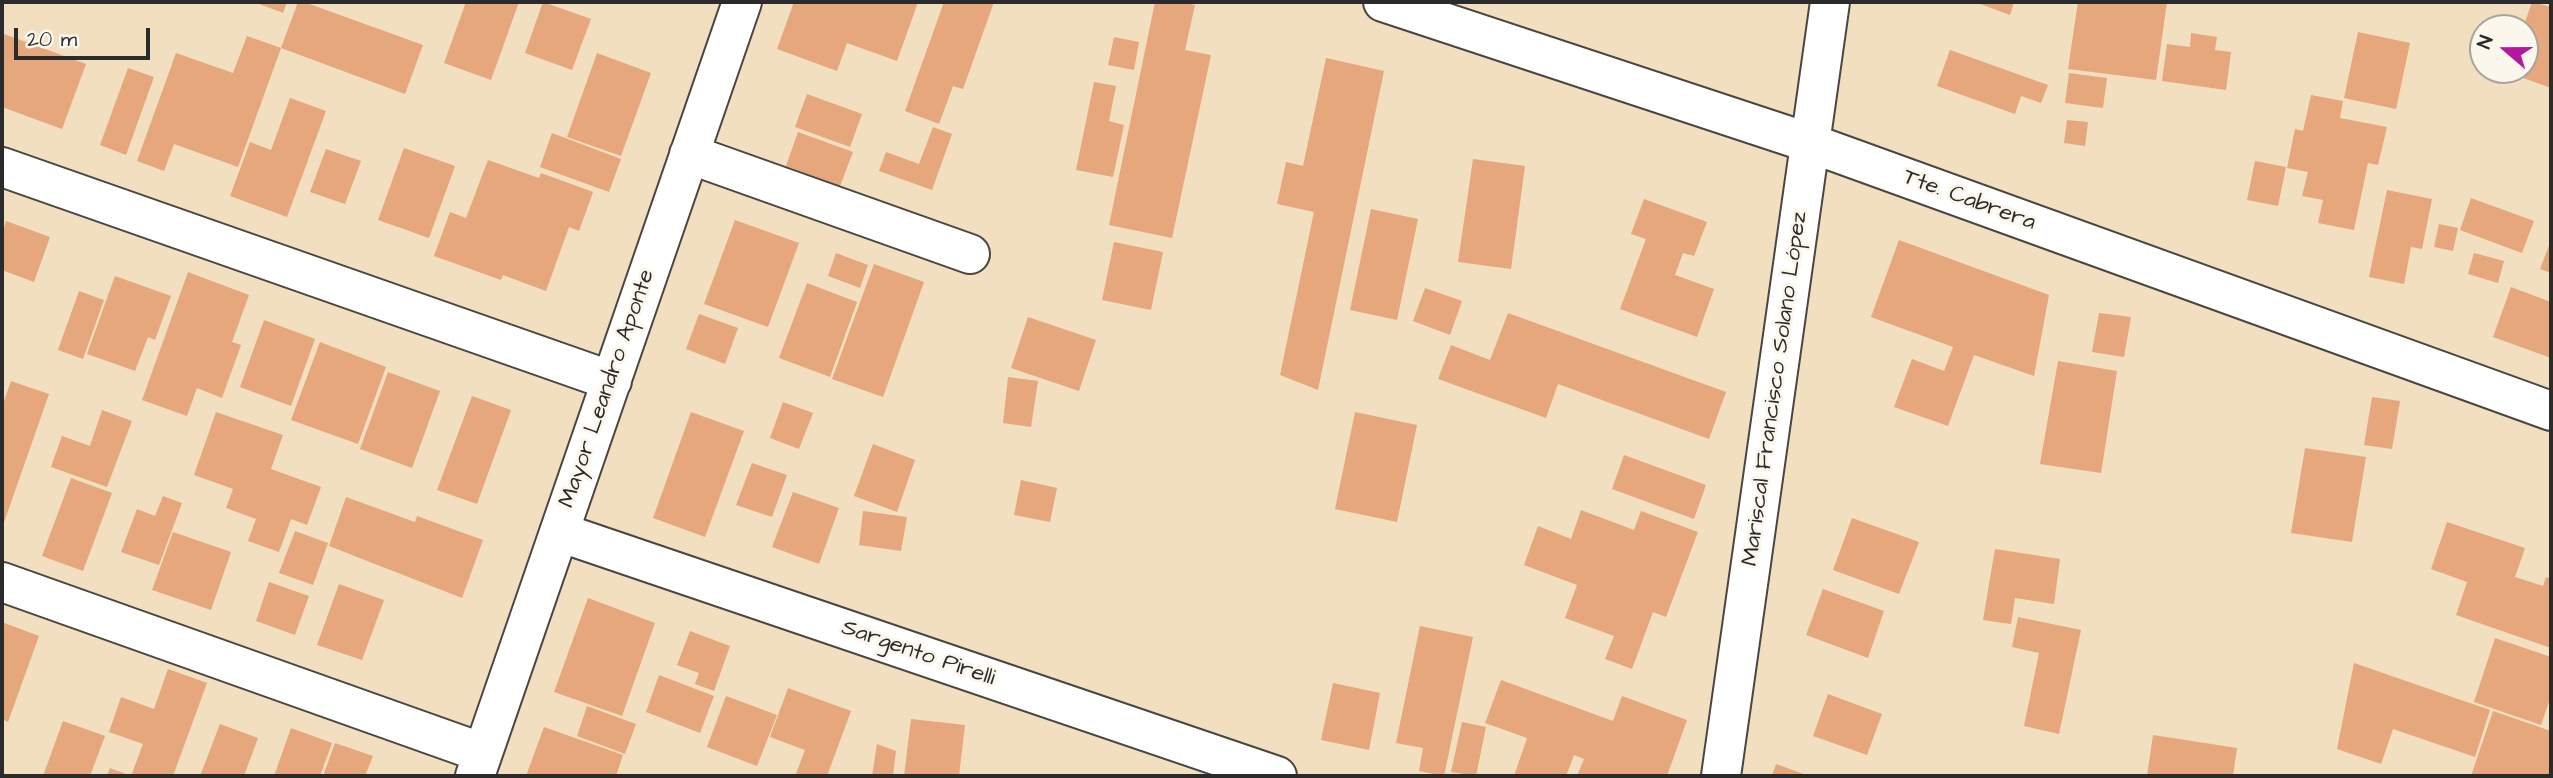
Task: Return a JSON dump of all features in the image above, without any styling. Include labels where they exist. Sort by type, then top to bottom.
[{"type":"street","name":"Mayor Leandro Aponte","points":[[479,765],[742,2]]},
{"type":"street","name":"Tte. Cabrera","points":[[1383,2],[1810,143],[2551,411]]},
{"type":"street","name":"Mariscal Francisco Solano López","points":[[1721,776],[1830,2]]},
{"type":"street","points":[[689,155],[970,254]]},
{"type":"street","points":[[2,167],[611,381]]},
{"type":"street","name":"Sargento Pirelli","points":[[559,532],[1277,776]]},
{"type":"street","points":[[2,582],[479,765]]},
{"type":"building","points":[[254,2],[287,2],[283,13]]},
{"type":"building","points":[[298,2],[423,45],[405,94],[281,48]]},
{"type":"building","points":[[466,2],[519,2],[491,80],[444,63]]},
{"type":"building","points":[[543,2],[591,19],[572,70],[525,53]]},
{"type":"building","points":[[794,2],[918,2],[897,61],[847,43],[837,71],[777,49]]},
{"type":"building","points":[[944,2],[994,2],[963,89],[953,86],[939,124],[905,111]]},
{"type":"building","points":[[1155,2],[1195,5],[1185,50],[1211,55],[1172,238],[1109,225]]},
{"type":"building","points":[[1975,2],[2014,2],[2010,15]]},
{"type":"building","points":[[2078,2],[2167,2],[2156,80],[2068,69]]},
{"type":"building","points":[[2532,2],[2551,7],[2551,88],[2539,84],[2539,14],[2528,14]]},
{"type":"building","points":[[2358,32],[2410,43],[2396,109],[2344,98]]},
{"type":"building","points":[[2191,33],[2217,37],[2215,50],[2231,52],[2226,90],[2162,81],[2167,44],[2190,47]]},
{"type":"building","points":[[4,34],[86,64],[62,129],[2,107]]},
{"type":"building","points":[[247,36],[281,48],[238,167],[174,144],[164,171],[137,161],[176,53],[233,73]]},
{"type":"building","points":[[1114,37],[1139,42],[1134,70],[1108,65]]},
{"type":"building","points":[[1950,50],[2048,85],[2041,103],[2021,96],[2015,114],[1937,86]]},
{"type":"building","points":[[597,53],[651,73],[621,156],[567,137]]},
{"type":"building","points":[[1326,58],[1384,71],[1318,390],[1280,375],[1314,212],[1277,204],[1286,162],[1303,166]]},
{"type":"building","points":[[128,68],[154,77],[126,155],[100,145]]},
{"type":"building","points":[[2069,73],[2107,78],[2103,108],[2065,103]]},
{"type":"building","points":[[1094,82],[1116,86],[1109,121],[1124,125],[1113,177],[1076,170]]},
{"type":"building","points":[[807,94],[862,114],[850,147],[795,127]]},
{"type":"building","points":[[2311,95],[2343,101],[2340,118],[2387,127],[2378,165],[2368,163],[2354,230],[2318,223],[2323,200],[2302,196],[2308,172],[2287,168],[2295,129],[2303,131]]},
{"type":"building","points":[[290,98],[326,111],[287,217],[230,196],[250,142],[271,150]]},
{"type":"building","points":[[2067,120],[2088,122],[2085,146],[2064,143]]},
{"type":"building","points":[[933,127],[952,134],[932,190],[879,171],[886,152],[919,164]]},
{"type":"building","points":[[798,132],[853,152],[840,186],[786,166]]},
{"type":"building","points":[[552,133],[621,159],[609,192],[540,167]]},
{"type":"building","points":[[404,148],[455,166],[429,238],[378,220]]},
{"type":"building","points":[[326,149],[361,161],[345,204],[310,192]]},
{"type":"building","points":[[1473,159],[1525,166],[1511,269],[1458,262]]},
{"type":"building","points":[[488,160],[539,178],[541,173],[593,192],[579,231],[569,227],[546,291],[503,275],[501,280],[434,256],[450,212],[466,218]]},
{"type":"building","points":[[2255,161],[2286,167],[2278,206],[2247,200]]},
{"type":"building","points":[[2387,190],[2432,199],[2422,249],[2411,247],[2404,284],[2369,277]]},
{"type":"building","points":[[2471,198],[2534,221],[2522,253],[2460,230]]},
{"type":"building","points":[[1644,199],[1707,222],[1694,256],[1683,253],[1675,275],[1714,289],[1697,337],[1620,309],[1646,239],[1631,234]]},
{"type":"building","points":[[1371,209],[1418,219],[1397,320],[1350,310]]},
{"type":"building","points":[[735,220],[799,243],[768,327],[704,304]]},
{"type":"building","points":[[6,221],[50,237],[34,282],[2,270],[2,234]]},
{"type":"building","points":[[2439,224],[2458,228],[2453,251],[2434,247]]},
{"type":"building","points":[[1899,240],[2049,295],[2034,376],[1974,355],[1948,426],[1894,407],[1912,359],[1944,371],[1953,347],[1871,317]]},
{"type":"building","points":[[2551,240],[2551,273],[2540,269]]},
{"type":"building","points":[[1114,242],[1163,252],[1151,310],[1102,300]]},
{"type":"building","points":[[836,253],[868,265],[860,288],[828,276]]},
{"type":"building","points":[[2474,253],[2504,261],[2498,283],[2468,274]]},
{"type":"building","points":[[874,264],[924,282],[883,397],[832,379]]},
{"type":"building","points":[[188,272],[249,295],[232,342],[241,345],[222,398],[197,388],[187,416],[142,400]]},
{"type":"building","points":[[115,276],[171,296],[155,340],[148,337],[135,371],[87,354]]},
{"type":"building","points":[[807,283],[857,302],[830,377],[779,358]]},
{"type":"building","points":[[2511,287],[2551,302],[2551,358],[2493,337]]},
{"type":"building","points":[[1425,288],[1462,301],[1450,335],[1413,321]]},
{"type":"building","points":[[79,291],[104,300],[83,359],[58,350]]},
{"type":"building","points":[[1508,313],[1726,392],[1709,439],[1558,384],[1546,418],[1438,379],[1451,345],[1490,360]]},
{"type":"building","points":[[2099,313],[2131,317],[2124,357],[2092,352]]},
{"type":"building","points":[[699,314],[738,328],[725,364],[686,349]]},
{"type":"building","points":[[1028,317],[1096,340],[1079,391],[1011,368]]},
{"type":"building","points":[[264,320],[315,339],[291,406],[240,387]]},
{"type":"building","points":[[320,342],[386,367],[358,444],[291,420]]},
{"type":"building","points":[[2058,361],[2117,371],[2101,473],[2040,464]]},
{"type":"building","points":[[388,372],[440,391],[412,468],[360,449]]},
{"type":"building","points":[[1008,377],[1038,381],[1031,427],[1003,423]]},
{"type":"building","points":[[11,381],[49,394],[2,528],[2,407]]},
{"type":"building","points":[[472,396],[511,410],[477,504],[437,490]]},
{"type":"building","points":[[2372,397],[2400,401],[2392,449],[2364,445]]},
{"type":"building","points":[[783,402],[813,413],[799,449],[770,438]]},
{"type":"building","points":[[102,410],[132,421],[107,487],[51,467],[62,436],[90,446]]},
{"type":"building","points":[[216,412],[283,435],[271,469],[321,487],[307,525],[291,519],[279,552],[248,541],[256,519],[226,508],[233,489],[194,475]]},
{"type":"building","points":[[691,412],[744,431],[705,537],[653,518]]},
{"type":"building","points":[[1355,412],[1417,425],[1397,522],[1335,509]]},
{"type":"building","points":[[873,444],[915,460],[897,512],[854,496]]},
{"type":"building","points":[[2305,448],[2366,457],[2352,542],[2291,533]]},
{"type":"building","points":[[1624,455],[1706,485],[1694,519],[1612,489]]},
{"type":"building","points":[[752,463],[787,475],[772,517],[736,505]]},
{"type":"building","points":[[71,478],[112,493],[83,571],[42,556]]},
{"type":"building","points":[[1021,480],[1057,488],[1050,522],[1014,515]]},
{"type":"building","points":[[793,492],[839,508],[819,564],[772,547]]},
{"type":"building","points":[[163,496],[182,503],[159,565],[121,552],[137,509],[155,516]]},
{"type":"building","points":[[346,497],[415,522],[417,516],[483,540],[462,598],[329,546]]},
{"type":"building","points":[[1581,510],[1634,530],[1641,511],[1698,532],[1666,617],[1653,612],[1632,669],[1605,659],[1614,636],[1565,618],[1577,585],[1524,565],[1538,526],[1571,539]]},
{"type":"building","points":[[863,511],[907,517],[901,551],[859,545]]},
{"type":"building","points":[[1852,518],[1919,542],[1899,594],[1833,570]]},
{"type":"building","points":[[2447,522],[2525,548],[2515,577],[2543,586],[2546,577],[2551,579],[2551,648],[2456,615],[2467,582],[2431,569]]},
{"type":"building","points":[[295,531],[328,543],[313,585],[279,573]]},
{"type":"building","points":[[173,532],[231,552],[211,610],[152,590]]},
{"type":"building","points":[[1995,549],[2060,559],[2054,604],[2015,598],[2011,624],[1983,620]]},
{"type":"building","points":[[269,582],[309,596],[295,635],[256,621]]},
{"type":"building","points":[[339,584],[384,600],[362,660],[317,645]]},
{"type":"building","points":[[1823,589],[1884,611],[1868,658],[1806,635]]},
{"type":"building","points":[[588,598],[655,623],[622,716],[554,692]]},
{"type":"building","points":[[2018,617],[2081,630],[2059,734],[2024,726],[2039,653],[2012,647]]},
{"type":"building","points":[[2,622],[39,636],[8,722],[2,719]]},
{"type":"building","points":[[1420,626],[1473,637],[1444,776],[1419,771],[1423,748],[1396,743]]},
{"type":"building","points":[[690,631],[730,646],[714,691],[695,684],[699,673],[677,665]]},
{"type":"building","points":[[2495,638],[2551,657],[2551,696],[2541,725],[2474,702]]},
{"type":"building","points":[[2354,663],[2490,710],[2475,757],[2393,729],[2381,764],[2337,749]]},
{"type":"building","points":[[168,669],[207,683],[173,776],[131,776],[143,744],[109,732],[121,697],[154,709]]},
{"type":"building","points":[[659,675],[714,696],[700,733],[646,712]]},
{"type":"building","points":[[1501,680],[1613,721],[1622,696],[1687,720],[1667,776],[1577,776],[1584,759],[1574,755],[1566,776],[1514,776],[1527,738],[1485,723]]},
{"type":"building","points":[[1333,683],[1380,693],[1369,750],[1321,740]]},
{"type":"building","points":[[788,688],[851,711],[827,776],[795,776],[805,750],[770,737]]},
{"type":"building","points":[[1828,694],[1882,714],[1867,755],[1813,736]]},
{"type":"building","points":[[726,696],[777,715],[757,766],[707,747]]},
{"type":"building","points":[[587,706],[636,724],[625,754],[577,736]]},
{"type":"building","points":[[2493,711],[2551,731],[2550,776],[2471,776]]},
{"type":"building","points":[[911,719],[965,725],[959,776],[904,776]]},
{"type":"building","points":[[63,721],[105,736],[90,776],[43,776]]},
{"type":"building","points":[[1462,722],[1486,727],[1476,776],[1451,772]]},
{"type":"building","points":[[220,724],[258,738],[244,776],[200,776]]},
{"type":"building","points":[[544,727],[623,755],[616,776],[526,776]]},
{"type":"building","points":[[291,728],[332,743],[320,776],[274,776]]},
{"type":"building","points":[[2153,735],[2237,748],[2233,776],[2147,776]]},
{"type":"building","points":[[335,743],[373,756],[365,776],[323,776]]},
{"type":"building","points":[[877,744],[896,751],[893,776],[872,776]]},
{"type":"building","points":[[1776,764],[1809,776],[1772,776]]},
{"type":"building","points":[[110,768],[131,776],[107,776]]}]
